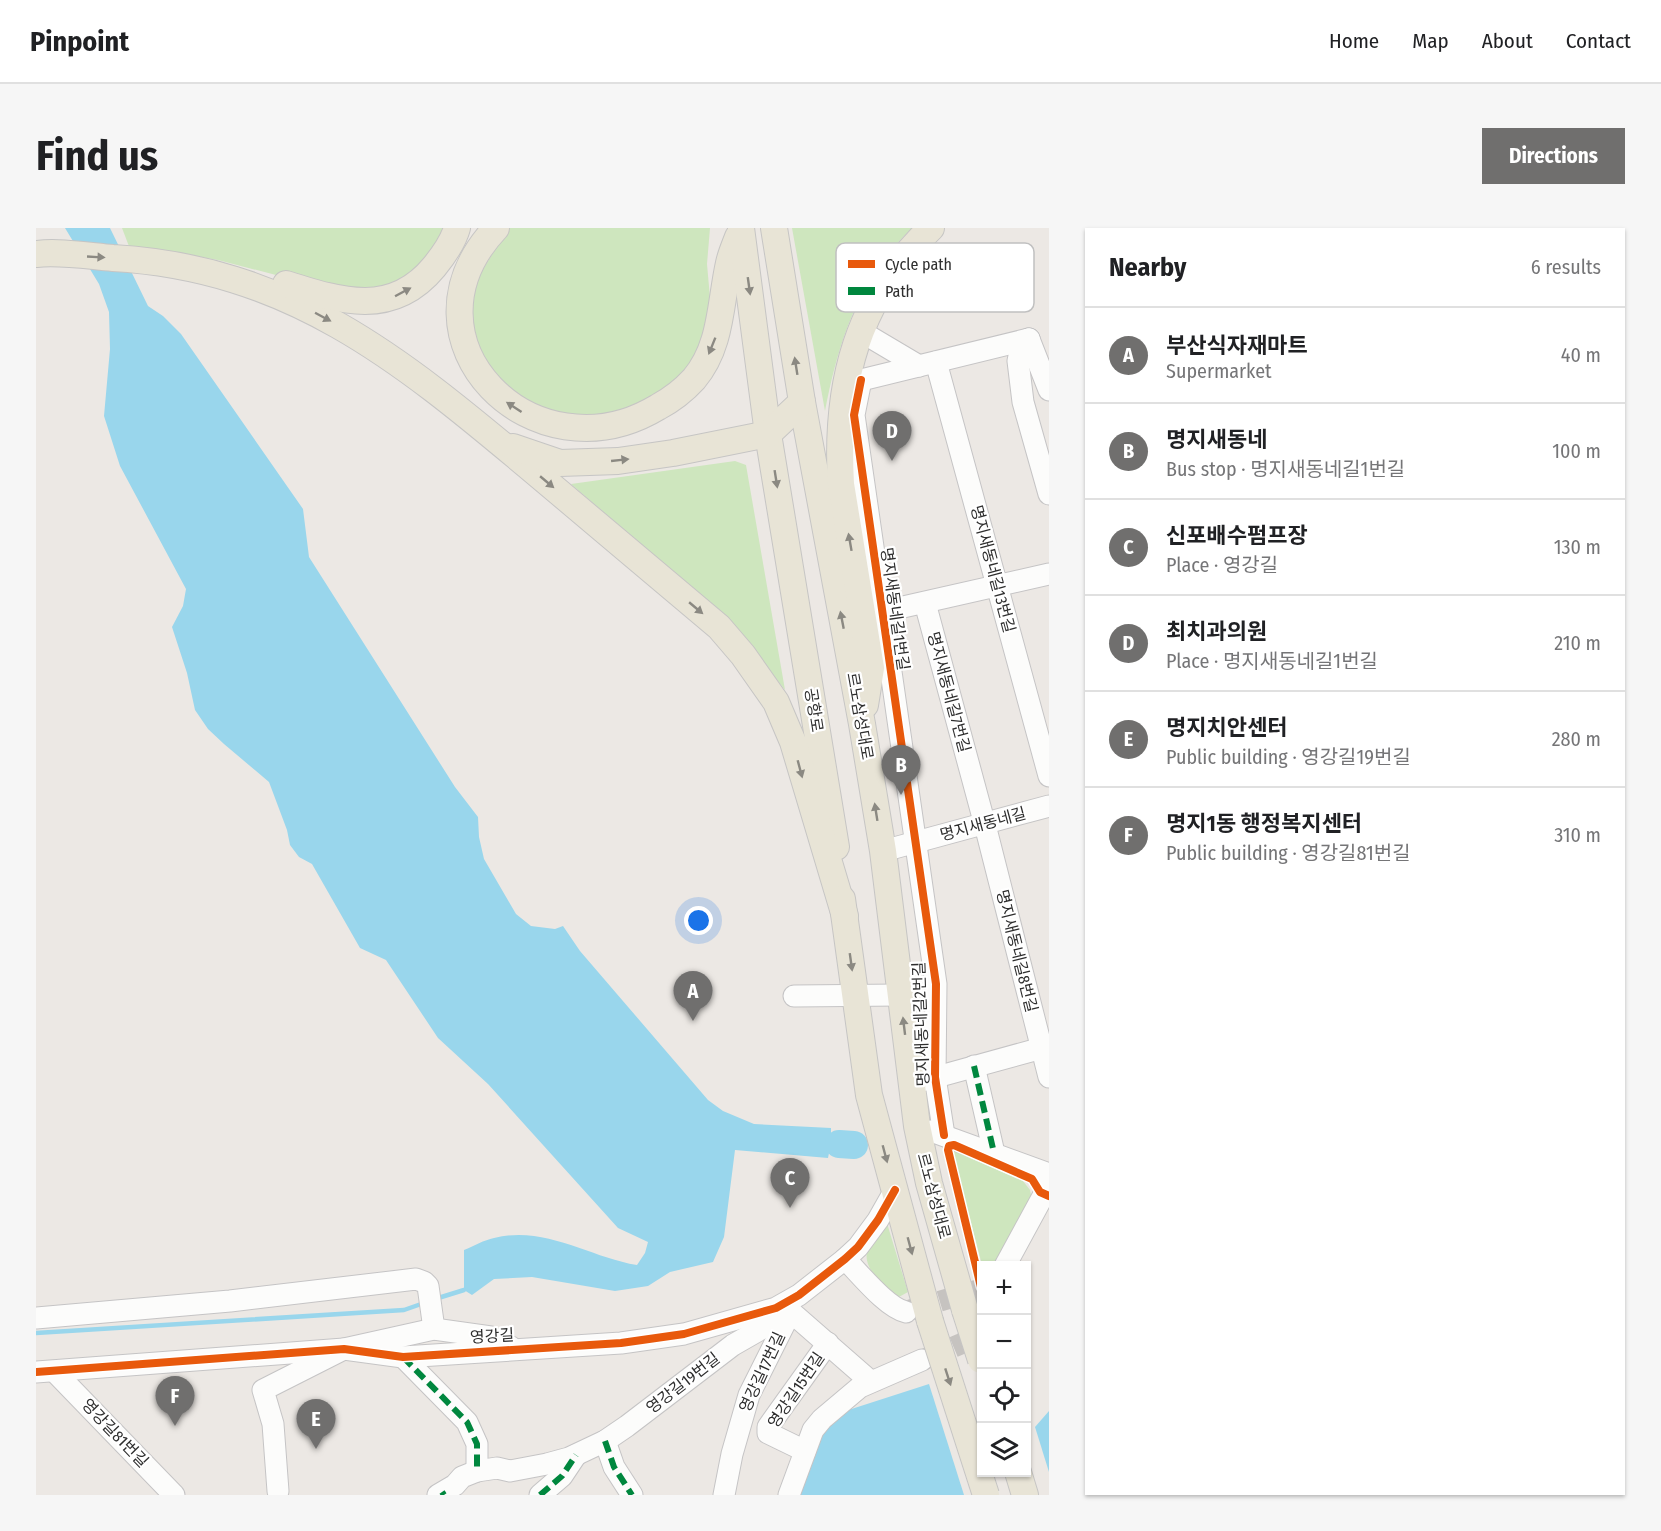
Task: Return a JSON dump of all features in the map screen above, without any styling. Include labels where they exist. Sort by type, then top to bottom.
[{"type":"main road","points":[[224,276],[260,276],[357,302],[388,299],[407,291],[425,278],[442,257],[457,228]]},
{"type":"main road","points":[[496,228],[474,256],[464,278],[460,310],[461,327],[468,351],[480,376],[494,393],[533,418],[557,425],[593,429],[618,425],[645,415],[671,399],[694,378],[711,351],[720,324],[729,262],[741,228]]},
{"type":"main road","name":"공항로","points":[[741,228],[768,434],[833,823],[869,1095],[895,1190]]},
{"type":"main road","name":"르노삼성대로","points":[[774,228],[802,402],[862,723],[883,851],[916,1126],[929,1183],[977,1348]]},
{"type":"main road","points":[[917,243],[931,228]]},
{"type":"main road","points":[[39,254],[149,260],[188,266],[224,276],[295,302],[357,335],[425,381],[719,627],[743,655],[776,702],[793,742],[844,916]]},
{"type":"main road","points":[[862,723],[871,668],[841,484],[839,453],[860,331],[870,312]]},
{"type":"main road","points":[[501,444],[561,463],[606,461],[673,453],[768,434],[802,402]]},
{"type":"main road","points":[[895,1190],[918,1316],[986,1495]]},
{"type":"main road","points":[[1019,1477],[1025,1495]]},
{"type":"street","points":[[860,331],[927,364]]},
{"type":"street","points":[[853,382],[1029,339]]},
{"type":"street","points":[[1029,339],[1049,390]]},
{"type":"street","points":[[1029,339],[1020,351],[1018,362],[1023,402],[1049,494]]},
{"type":"street","name":"명지새동네길13번길","points":[[927,364],[999,586],[1049,776]]},
{"type":"street","name":"명지새동네길1번길","points":[[853,382],[854,416],[915,841]]},
{"type":"street","points":[[881,612],[1049,574]]},
{"type":"street","name":"명지새동네길7번길","points":[[925,603],[985,825]]},
{"type":"street","name":"명지새동네길","points":[[883,851],[1049,806]]},
{"type":"street","name":"명지새동네길8번길","points":[[985,825],[1045,1047],[1049,1077]]},
{"type":"street","name":"명지새동네길2번길","points":[[915,841],[936,984],[935,1077],[944,1135]]},
{"type":"street","points":[[794,996],[900,995]]},
{"type":"street","name":"명지새동네길2번길","points":[[911,1084],[1045,1047]]},
{"type":"street","points":[[974,1066],[994,1153]]},
{"type":"street","points":[[916,1126],[1049,1174]]},
{"type":"street","points":[[1008,1261],[1049,1185]]},
{"type":"street","name":"영강길","points":[[45,1372],[344,1350],[403,1357],[621,1342],[684,1334],[795,1304],[845,1260],[878,1220],[895,1190]]},
{"type":"street","points":[[845,1260],[890,1304],[901,1311],[918,1316]]},
{"type":"street","points":[[36,1318],[230,1301],[416,1279],[428,1286],[434,1329]]},
{"type":"street","name":"영강길15번길","points":[[795,1304],[828,1343],[870,1381]]},
{"type":"street","name":"영강길19번길","points":[[477,1471],[497,1468],[510,1471],[547,1464],[576,1455],[605,1441],[733,1345],[795,1304]]},
{"type":"street","name":"영강길17번길","points":[[724,1495],[732,1452],[749,1395],[795,1304]]},
{"type":"street","points":[[282,1494],[273,1424],[263,1390],[344,1350],[434,1329],[491,1337],[513,1349]]},
{"type":"street","name":"영강길15번길","points":[[805,1450],[768,1433],[768,1427],[828,1343]]},
{"type":"street","points":[[403,1357],[467,1422],[477,1444],[477,1471],[462,1477],[455,1485],[441,1494]]},
{"type":"street","points":[[789,1495],[813,1430],[822,1419],[870,1381],[922,1360]]},
{"type":"street","name":"영강길81번길","points":[[45,1372],[174,1495]]},
{"type":"street","points":[[605,1441],[614,1467],[632,1495]]},
{"type":"street","name":"영강길17번길","points":[[712,1495],[720,1467],[732,1452]]},
{"type":"street","name":"영강길19번길","points":[[540,1495],[562,1476],[576,1455]]},
{"type":"green space","points":[[122,228],[448,228],[428,265],[376,292],[318,286],[218,260],[172,252],[130,249]]},
{"type":"green space","points":[[508,228],[710,228],[707,264],[711,309],[700,347],[687,369],[665,391],[607,418],[555,416],[494,381],[468,328],[468,294]]},
{"type":"green space","points":[[792,228],[912,228],[898,243],[836,243],[836,312],[854,312],[844,335],[825,411]]},
{"type":"green space","points":[[735,461],[746,465],[785,690],[734,626],[571,484]]},
{"type":"green space","points":[[952,1150],[1023,1181],[1030,1190],[1032,1200],[1000,1261],[981,1261]]},
{"type":"green space","points":[[886,1220],[908,1292],[897,1298],[876,1278],[867,1259],[870,1244]]},
{"type":"water","points":[[65,228],[110,228],[148,306],[163,316],[181,334],[303,509],[309,557],[455,787],[478,817],[479,837],[484,859],[516,914],[531,926],[555,929],[563,926],[580,951],[708,1100],[723,1111],[754,1124],[831,1128],[828,1158],[735,1150],[724,1237],[713,1262],[670,1272],[648,1286],[615,1291],[532,1277],[494,1279],[472,1295],[464,1290],[464,1250],[490,1239],[513,1235],[549,1239],[637,1265],[645,1253],[648,1242],[618,1228],[488,1084],[438,1038],[386,960],[360,948],[312,864],[299,857],[290,845],[287,830],[269,782],[208,729],[195,710],[187,673],[172,627],[183,606],[186,589],[120,466],[104,416],[110,349],[109,312],[99,284]]},
{"type":"water","points":[[929,1384],[964,1495],[796,1495],[820,1430],[836,1414]]},
{"type":"water","points":[[1049,1411],[1049,1472],[1035,1427]]},
{"type":"waterway","points":[[839,1144],[854,1145]]},
{"type":"waterway","points":[[435,1299],[464,1290]]},
{"type":"waterway","points":[[36,1333],[404,1310],[424,1303]]},
{"type":"tunnel","points":[[910,1310],[977,1290]]},
{"type":"tunnel","points":[[925,1359],[963,1343],[977,1330]]},
{"type":"marked path","points":[[974,1066],[994,1153]]},
{"type":"marked path","points":[[403,1357],[467,1422],[477,1444],[477,1471]]},
{"type":"marked path","points":[[605,1441],[614,1467],[632,1495]]},
{"type":"marked path","points":[[540,1495],[562,1476],[576,1455]]},
{"type":"cycle path","points":[[861,380],[854,415],[936,984],[935,1077],[944,1135]]},
{"type":"cycle path","points":[[977,1270],[948,1150],[949,1146],[954,1145],[1032,1179],[1040,1192],[1049,1196]]},
{"type":"cycle path","points":[[36,1372],[344,1349],[403,1357],[621,1343],[684,1334],[776,1308],[799,1295],[858,1247],[878,1220],[895,1190]]},
{"type":"place","name":"최치과의원","points":[[892,461]]},
{"type":"place","name":"명지새동네","points":[[901,795]]},
{"type":"place","name":"부산식자재마트","points":[[693,1021]]},
{"type":"place","name":"신포배수펌프장","points":[[790,1208]]},
{"type":"place","name":"명지1동 행정복지센터","points":[[175,1426]]},
{"type":"place","name":"명지치안센터","points":[[316,1449]]}]
